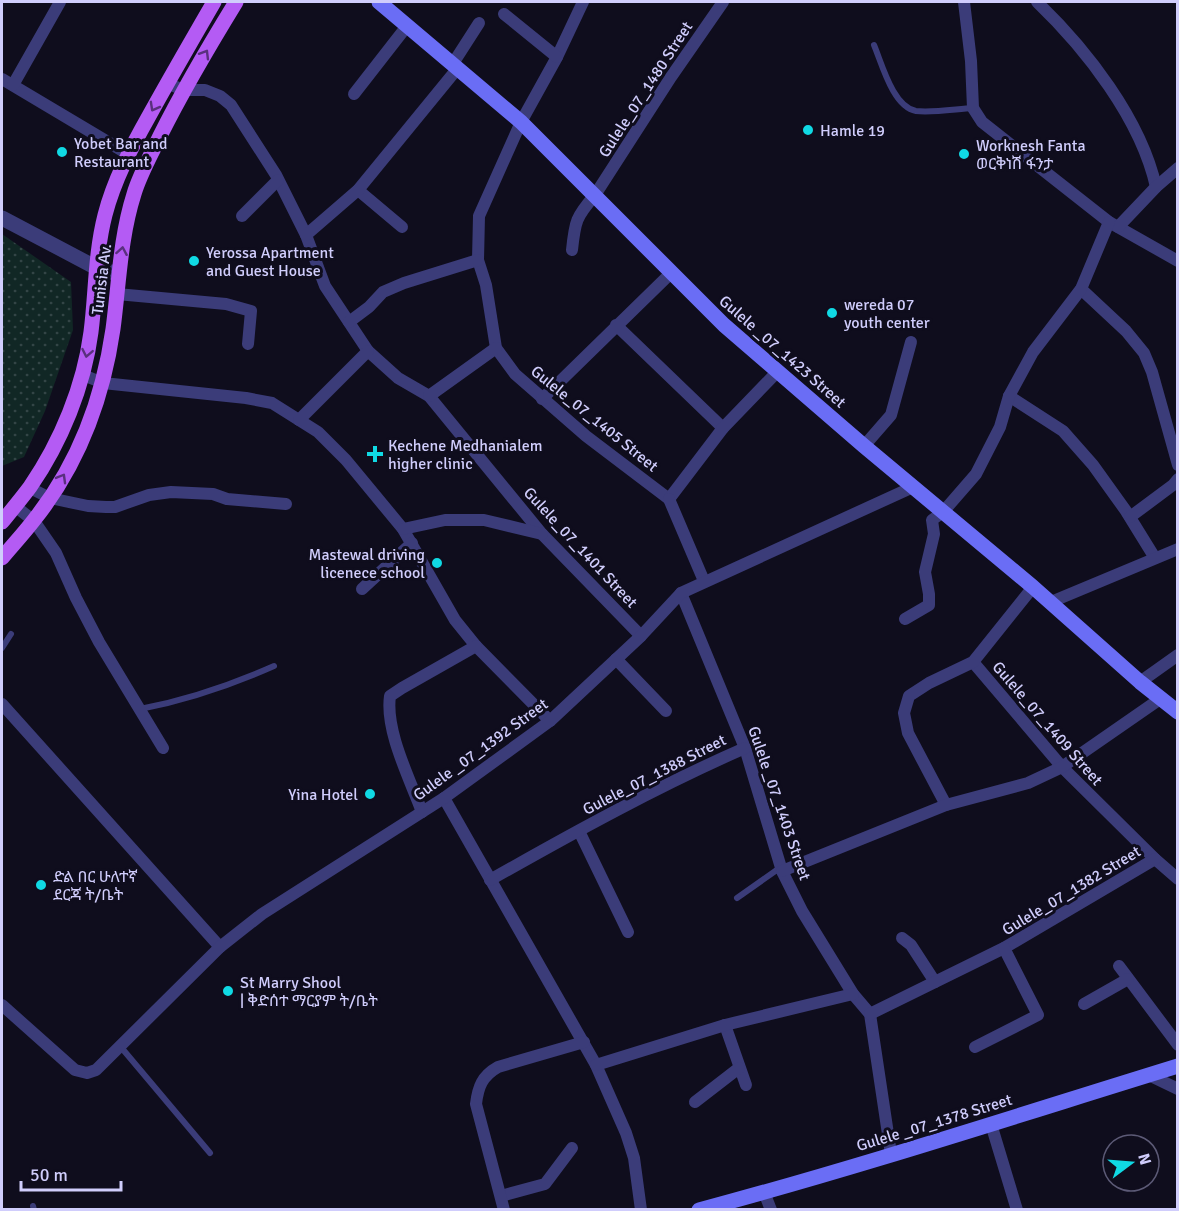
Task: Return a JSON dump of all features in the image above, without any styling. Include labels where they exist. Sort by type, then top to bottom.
[{"type":"main road","name":"Tunisia Av.","points":[[2,522],[30,488],[71,410],[83,375],[94,305],[95,267],[105,215],[116,180],[167,83],[214,2]]},
{"type":"main road","name":"Tunisia Av.","points":[[2,558],[34,521],[50,498],[87,429],[103,383],[118,274],[134,194],[183,90],[236,2]]},
{"type":"main road","name":"Gulele _07_1423 Street","points":[[379,2],[521,122],[724,326],[1178,712]]},
{"type":"main road","name":"Gulele _07_1378 Street","points":[[699,1209],[764,1192],[1178,1066]]},
{"type":"street","points":[[60,2],[7,82],[128,154]]},
{"type":"street","name":"Gulele_07_1405 Street","points":[[583,2],[557,57],[521,122],[479,216],[478,260],[486,285],[496,348],[515,374],[586,436],[669,498]]},
{"type":"street","name":"Gulele_07_1480 Street","points":[[572,250],[574,224],[723,2]]},
{"type":"street","points":[[964,2],[971,60],[973,108],[982,122],[1114,225],[1178,261]]},
{"type":"street","points":[[1037,2],[1065,29],[1125,110],[1151,165],[1156,187]]},
{"type":"street","points":[[504,14],[557,57]]},
{"type":"street","points":[[306,235],[358,190],[454,67],[479,23]]},
{"type":"street","points":[[354,94],[407,26]]},
{"type":"street","name":"Gulele_07_1401 Street","points":[[167,83],[183,90],[205,90],[220,96],[231,105],[278,180],[306,235],[325,286],[368,351],[398,378],[429,396],[542,534],[641,636]]},
{"type":"street","points":[[905,619],[929,605],[925,572],[934,534],[932,520],[943,512],[976,474],[1000,427],[1009,396],[1033,352],[1081,289],[1114,225],[1178,168]]},
{"type":"street","points":[[242,216],[278,180]]},
{"type":"street","points":[[358,190],[402,227]]},
{"type":"street","points":[[2,218],[95,267],[118,274]]},
{"type":"street","points":[[349,322],[369,307],[383,292],[404,283],[478,260]]},
{"type":"street","points":[[542,399],[671,273]]},
{"type":"street","points":[[1081,289],[1126,331],[1144,353],[1152,372],[1178,465]]},
{"type":"street","points":[[117,294],[226,304],[251,311],[248,344]]},
{"type":"street","points":[[616,325],[723,428]]},
{"type":"street","points":[[864,447],[891,415],[910,342]]},
{"type":"street","points":[[429,396],[496,348]]},
{"type":"street","points":[[299,420],[368,351]]},
{"type":"street","points":[[704,581],[669,498],[723,428],[778,371]]},
{"type":"street","points":[[83,375],[103,383],[255,399],[272,403],[318,432],[346,460],[404,530],[455,620],[476,646],[550,721]]},
{"type":"street","points":[[1009,396],[1063,431],[1093,465],[1130,517],[1155,558]]},
{"type":"street","points":[[1130,517],[1173,485],[1178,478]]},
{"type":"street","name":"Gulele _07_1392 Street","points":[[4,1012],[75,1070],[87,1073],[96,1070],[220,947],[262,914],[444,798],[550,721],[641,636],[681,592],[913,487]]},
{"type":"street","points":[[30,488],[50,498],[106,507],[115,507],[149,495],[171,492],[213,494],[227,499],[286,504]]},
{"type":"street","points":[[15,506],[34,521],[56,553],[94,633],[163,748]]},
{"type":"street","points":[[404,530],[445,520],[484,520],[542,534]]},
{"type":"street","points":[[362,589],[412,543]]},
{"type":"street","points":[[1051,602],[1178,549]]},
{"type":"street","points":[[946,806],[908,733],[904,713],[909,696],[929,683],[974,662],[1033,587]]},
{"type":"street","name":"Gulele _07_1403 Street","points":[[681,592],[745,748],[782,869],[802,911],[853,994],[870,1014]]},
{"type":"street","points":[[422,812],[394,737],[389,705],[390,696],[476,646]]},
{"type":"street","points":[[1140,682],[1178,655]]},
{"type":"street","points":[[616,659],[666,711]]},
{"type":"street","name":"Gulele_07_1409 Street","points":[[974,662],[1062,767],[1178,879]]},
{"type":"street","points":[[782,869],[946,806],[1028,783],[1062,767],[1160,699]]},
{"type":"street","points":[[2,704],[220,947]]},
{"type":"street","name":"Gulele_07_1388 Street","points":[[490,880],[704,766],[745,748]]},
{"type":"street","points":[[444,798],[596,1065],[626,1133],[641,1209]]},
{"type":"street","name":"Gulele_07_1388 Street","points":[[579,831],[628,932]]},
{"type":"street","name":"Gulele_07_1382 Street","points":[[870,1014],[1004,948],[1155,859]]},
{"type":"street","points":[[902,938],[911,945],[935,982]]},
{"type":"street","name":"Gulele_07_1382 Street","points":[[975,1047],[1038,1015],[1004,948]]},
{"type":"street","points":[[1119,966],[1178,1045]]},
{"type":"street","points":[[1084,1004],[1128,979]]},
{"type":"street","points":[[596,1065],[725,1024],[853,994]]},
{"type":"street","points":[[870,1014],[891,1154]]},
{"type":"street","points":[[725,1024],[746,1085]]},
{"type":"street","points":[[504,1209],[476,1104],[478,1089],[486,1073],[498,1067],[584,1042]]},
{"type":"street","points":[[695,1102],[739,1068]]},
{"type":"street","points":[[1149,1075],[1178,1089]]},
{"type":"street","points":[[991,1124],[1017,1209]]},
{"type":"street","points":[[501,1196],[545,1184],[572,1148]]},
{"type":"street","points":[[764,1192],[771,1209]]},
{"type":"lane","points":[[874,45],[896,98],[905,106],[915,111],[973,108]]},
{"type":"lane","points":[[2,648],[11,634]]},
{"type":"lane","points":[[140,709],[167,704],[227,685],[274,666]]},
{"type":"lane","points":[[737,898],[782,869]]},
{"type":"lane","points":[[120,1046],[210,1153]]},
{"type":"green space","points":[[2,234],[71,282],[73,330],[45,411],[24,457],[2,466]]},
{"type":"place","name":"Hamle 19","points":[[808,130]]},
{"type":"place","name":"Yobet Bar and Restaurant","points":[[62,152]]},
{"type":"place","name":"Worknesh Fanta ወርቅነሽ ፋንታ","points":[[964,154]]},
{"type":"place","name":"Yerossa Apartment and Guest House","points":[[194,261]]},
{"type":"place","name":"wereda 07 youth center","points":[[832,313]]},
{"type":"place","name":"Kechene Medhanialem higher clinic","points":[[375,454]]},
{"type":"place","name":"Mastewal driving licenece school","points":[[437,563]]},
{"type":"place","name":"Yina Hotel","points":[[370,794]]},
{"type":"place","name":"ድል በር ሁለተኛ ደርጃ ት/ቤት","points":[[41,885]]},
{"type":"place","name":"St Marry Shool | ቅድሰተ ማርያም ት/ቤት","points":[[228,991]]}]
